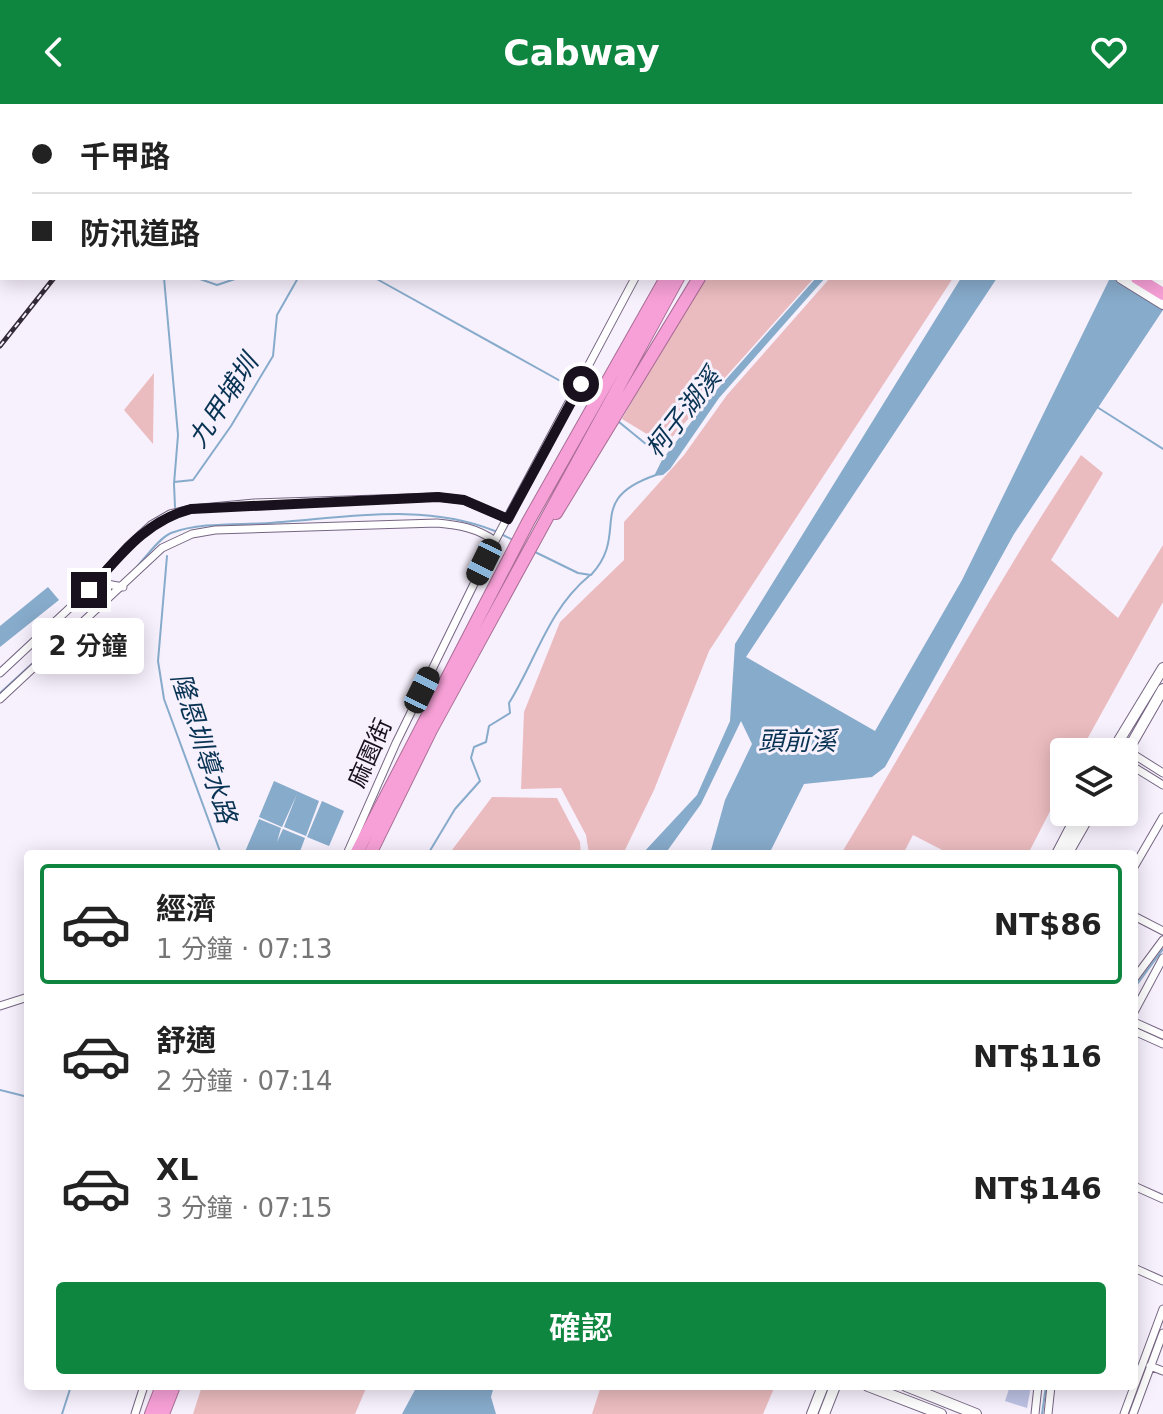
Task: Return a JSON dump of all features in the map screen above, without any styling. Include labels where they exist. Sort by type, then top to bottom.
[{"type":"highway","points":[[580,427],[603,375],[656,280]]},
{"type":"highway","points":[[372,850],[392,806],[659,299],[665,280]]},
{"type":"highway","points":[[358,850],[580,427],[659,299],[676,280]]},
{"type":"highway","points":[[501,600],[698,280]]},
{"type":"highway","points":[[1140,280],[1163,294]]},
{"type":"highway","points":[[151,1414],[160,1390]]},
{"type":"highway","points":[[163,1414],[172,1390]]},
{"type":"street","name":"麻園街","points":[[349,850],[396,743],[495,541],[634,280]]},
{"type":"street","points":[[1124,280],[1163,304]]},
{"type":"street","points":[[0,673],[151,525],[170,514],[191,509],[438,497],[464,500],[508,519]]},
{"type":"street","points":[[0,699],[168,545],[192,534],[215,530],[413,523],[462,526],[495,541]]},
{"type":"street","points":[[96,582],[123,587]]},
{"type":"street","points":[[1121,738],[1163,668]]},
{"type":"street","points":[[1135,738],[1163,689]]},
{"type":"street","points":[[1138,762],[1163,773]]},
{"type":"street","points":[[1138,766],[1163,785]]},
{"type":"street","points":[[1138,860],[1163,817]]},
{"type":"street","points":[[1059,850],[1072,826]]},
{"type":"street","points":[[1069,850],[1083,826]]},
{"type":"street","points":[[1138,918],[1163,931]]},
{"type":"street","points":[[1138,974],[1163,940]]},
{"type":"street","points":[[1138,1005],[1163,958]]},
{"type":"street","points":[[0,1006],[24,998]]},
{"type":"street","points":[[1138,1024],[1163,1035]]},
{"type":"street","points":[[1138,1033],[1163,1044]]},
{"type":"street","points":[[1138,1188],[1163,1199]]},
{"type":"street","points":[[1138,1270],[1163,1281]]},
{"type":"street","points":[[1138,1376],[1163,1309]]},
{"type":"street","points":[[1133,1414],[1163,1333]]},
{"type":"street","points":[[1150,1366],[1163,1371]]},
{"type":"street","points":[[135,1414],[143,1390]]},
{"type":"street","points":[[812,1414],[821,1390]]},
{"type":"street","points":[[824,1414],[833,1390]]},
{"type":"street","points":[[878,1390],[941,1414]]},
{"type":"street","points":[[916,1390],[976,1414]]},
{"type":"street","points":[[1035,1414],[1038,1390]]},
{"type":"street","points":[[1048,1414],[1051,1390]]},
{"type":"street","points":[[1124,1414],[1133,1390]]},
{"type":"shaded area","points":[[701,280],[812,280],[665,445],[622,419]]},
{"type":"shaded area","points":[[828,280],[952,280],[709,651],[654,790],[625,850],[588,850],[586,835],[561,788],[521,789],[524,712],[560,622],[624,560],[624,522],[684,455],[727,395]]},
{"type":"shaded area","points":[[154,373],[153,444],[124,410]]},
{"type":"shaded area","points":[[1081,455],[1103,473],[1051,560],[1118,618],[1163,545],[1163,602],[1088,738],[1050,738],[1050,811],[1030,850],[942,850],[913,835],[905,850],[843,850],[989,603]]},
{"type":"shaded area","points":[[492,797],[557,798],[580,842],[581,850],[452,850]]},
{"type":"shaded area","points":[[201,1390],[365,1390],[355,1414],[193,1414]]},
{"type":"shaded area","points":[[600,1390],[773,1390],[763,1414],[592,1414]]},
{"type":"water","points":[[814,280],[823,280],[719,398],[670,469],[663,475],[654,476],[662,460],[713,394]]},
{"type":"water","name":"頭前溪","points":[[960,280],[996,280],[746,657],[875,731],[962,580],[1109,280],[1163,280],[1163,310],[1014,534],[885,767],[872,777],[804,784],[771,850],[711,850],[725,800],[752,744],[741,721],[701,804],[668,850],[646,850],[697,795],[730,721],[735,644]]},
{"type":"water","points":[[48,587],[59,600],[0,647],[0,626]]},
{"type":"water","points":[[274,781],[319,801],[306,836],[284,827],[297,794],[282,827],[259,817]]},
{"type":"water","points":[[322,801],[344,811],[329,846],[307,837]]},
{"type":"water","points":[[259,819],[281,828],[277,842],[283,829],[305,838],[300,850],[246,850]]},
{"type":"water","points":[[415,1390],[493,1390],[491,1397],[496,1414],[402,1414]]},
{"type":"building","points":[[1009,1390],[1030,1390],[1027,1408],[1005,1401]]},
{"type":"waterway","name":"隆恩圳導水路","points":[[164,280],[178,435],[175,507]]},
{"type":"waterway","points":[[203,280],[217,285],[232,280]]},
{"type":"waterway","name":"九甲埔圳","points":[[174,482],[193,480],[231,426],[273,356],[277,315],[297,280]]},
{"type":"waterway","points":[[379,280],[573,388]]},
{"type":"waterway","points":[[579,392],[591,401]]},
{"type":"waterway","points":[[1097,407],[1163,449]]},
{"type":"waterway","points":[[619,422],[663,458]]},
{"type":"waterway","name":"柯子湖溪","points":[[533,551],[578,573],[591,575],[608,545],[614,506],[621,495],[656,475]]},
{"type":"waterway","name":"柯子湖溪","points":[[136,568],[171,533],[207,526],[412,514],[468,522],[495,531]]},
{"type":"waterway","name":"柯子湖溪","points":[[501,534],[513,540]]},
{"type":"waterway","name":"隆恩圳導水路","points":[[167,556],[158,661],[164,699],[220,850]]},
{"type":"waterway","points":[[430,850],[455,809],[480,781],[471,758],[474,747],[486,742],[489,726],[510,713],[509,703],[553,620],[575,589],[589,576]]},
{"type":"waterway","name":"柯子湖溪","points":[[0,693],[58,640]]},
{"type":"waterway","points":[[1138,983],[1163,949]]},
{"type":"waterway","points":[[0,1090],[24,1096]]},
{"type":"waterway","points":[[62,1414],[70,1390]]},
{"type":"waterway","points":[[1042,1414],[1045,1390]]},
{"type":"railway","points":[[0,346],[52,280]]},
{"type":"route","points":[[89,590],[151,525],[170,514],[191,509],[254,503],[438,497],[464,500],[508,519],[581,384]]}]
